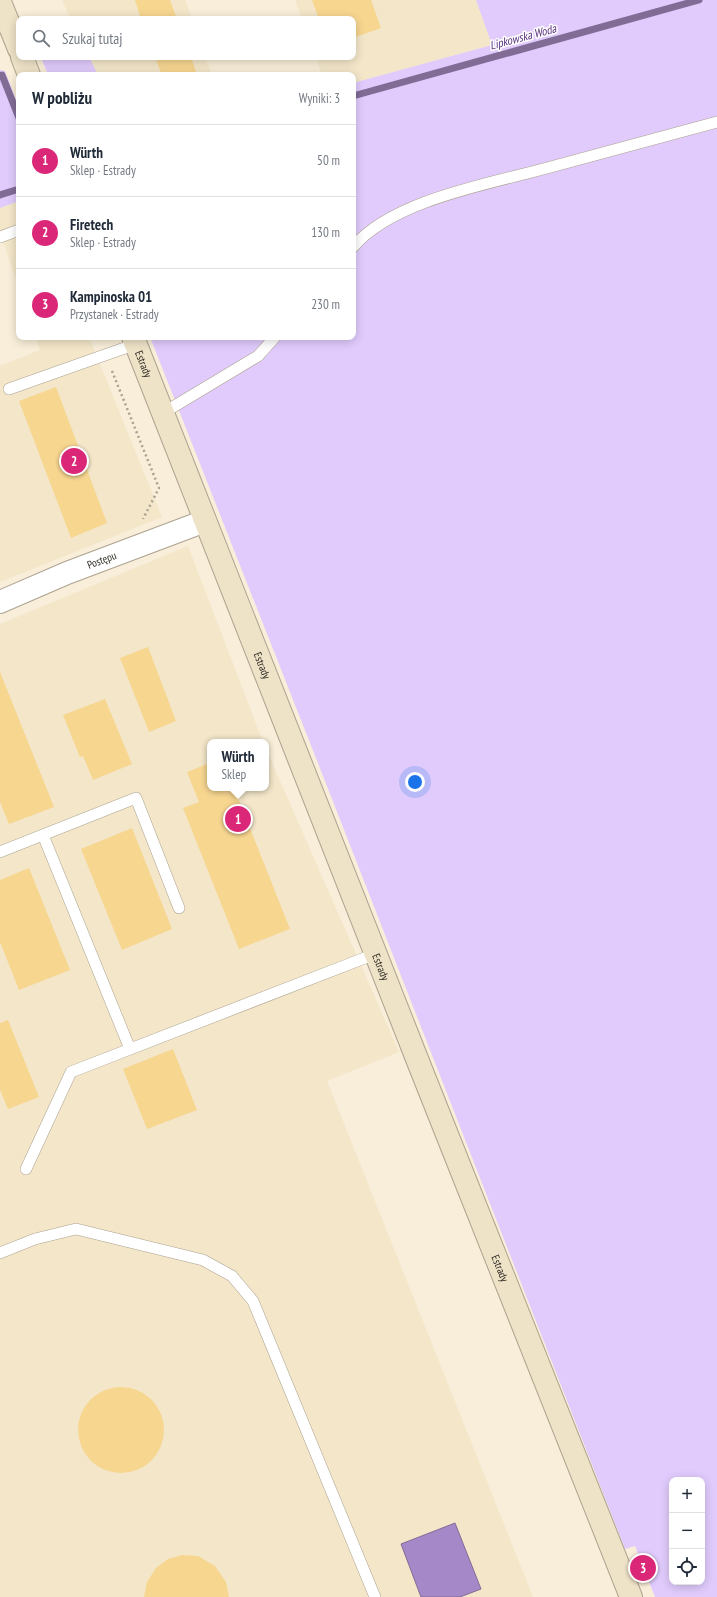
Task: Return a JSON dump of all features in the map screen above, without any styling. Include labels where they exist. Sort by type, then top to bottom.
[{"type":"main road","points":[[0,2],[16,42]]},
{"type":"main road","points":[[23,60],[28,72]]},
{"type":"main road","name":"Estrady","points":[[135,341],[375,954],[631,1597]]},
{"type":"street","name":"Postępu","points":[[0,602],[67,573],[205,521]]},
{"type":"lane","points":[[356,243],[360,238],[391,216],[437,198],[717,122]]},
{"type":"lane","points":[[0,237],[16,231]]},
{"type":"lane","points":[[163,413],[258,356],[272,340]]},
{"type":"lane","points":[[9,389],[106,355],[135,341]]},
{"type":"lane","points":[[0,852],[136,798],[179,908]]},
{"type":"lane","points":[[43,835],[130,1049]]},
{"type":"lane","points":[[26,1170],[71,1072],[375,954]]},
{"type":"lane","points":[[0,1253],[35,1238],[76,1229],[203,1260],[232,1276],[253,1301],[375,1597]]},
{"type":"path","points":[[106,355],[158,488],[140,525]]},
{"type":"shaded area","points":[[62,0],[185,0],[191,16],[70,16]]},
{"type":"shaded area","points":[[295,0],[476,0],[492,45],[356,82],[356,72],[321,72],[317,60],[356,60],[356,16],[301,16]]},
{"type":"shaded area","points":[[476,0],[717,0],[717,1597],[655,1597],[635,1546],[625,1549],[151,340],[356,340],[356,82],[492,45]]},
{"type":"shaded area","points":[[42,60],[90,60],[96,72],[47,72]]},
{"type":"shaded area","points":[[90,60],[206,60],[211,72],[96,72]]},
{"type":"shaded area","points":[[0,70],[5,71],[16,99],[16,202],[0,208]]},
{"type":"shaded area","points":[[16,202],[16,279],[0,233],[0,208]]},
{"type":"shaded area","points":[[37,340],[90,340],[162,517],[0,582],[0,366],[40,350]]},
{"type":"shaded area","points":[[188,546],[262,739],[207,739],[207,791],[269,791],[269,756],[399,1052],[327,1081],[533,1597],[0,1597],[0,624]]},
{"type":"shaded area","points":[[455,1523],[481,1589],[460,1597],[421,1597],[401,1544]]},
{"type":"building","points":[[135,0],[170,0],[176,16],[140,16]]},
{"type":"building","points":[[312,0],[371,0],[381,28],[356,37],[356,16],[318,16]]},
{"type":"building","points":[[156,60],[192,60],[196,72],[161,72]]},
{"type":"building","points":[[56,387],[107,523],[71,538],[19,401]]},
{"type":"building","points":[[148,647],[176,721],[149,732],[120,658]]},
{"type":"building","points":[[0,672],[54,807],[9,824],[0,802]]},
{"type":"building","points":[[105,699],[132,764],[93,780],[83,756],[80,757],[63,715]]},
{"type":"building","points":[[207,764],[207,791],[235,791],[290,929],[239,949],[183,808],[199,802],[187,772]]},
{"type":"building","points":[[132,828],[172,929],[122,950],[81,849]]},
{"type":"building","points":[[29,868],[70,970],[19,990],[0,942],[0,880]]},
{"type":"building","points":[[8,1020],[39,1097],[8,1109],[0,1090],[0,1023]]},
{"type":"building","points":[[173,1049],[197,1110],[147,1129],[123,1069]]},
{"type":"building","points":[[121,1387],[137,1391],[151,1400],[160,1414],[164,1430],[160,1446],[151,1460],[137,1469],[121,1473],[105,1469],[91,1460],[82,1446],[78,1430],[82,1414],[91,1400],[105,1391]]},
{"type":"building","points":[[182,1555],[198,1556],[215,1566],[226,1582],[229,1597],[144,1597],[147,1582],[156,1568],[168,1559]]},
{"type":"waterway","name":"Lipkowska Woda","points":[[356,95],[699,0]]},
{"type":"waterway","points":[[2,75],[16,110]]},
{"type":"waterway","name":"Lipkowska Woda","points":[[0,195],[16,190]]},
{"type":"place","name":"Firetech","points":[[74,461]]},
{"type":"place","name":"Würth","points":[[238,819]]},
{"type":"place","name":"Kampinoska 01","points":[[643,1568]]}]
